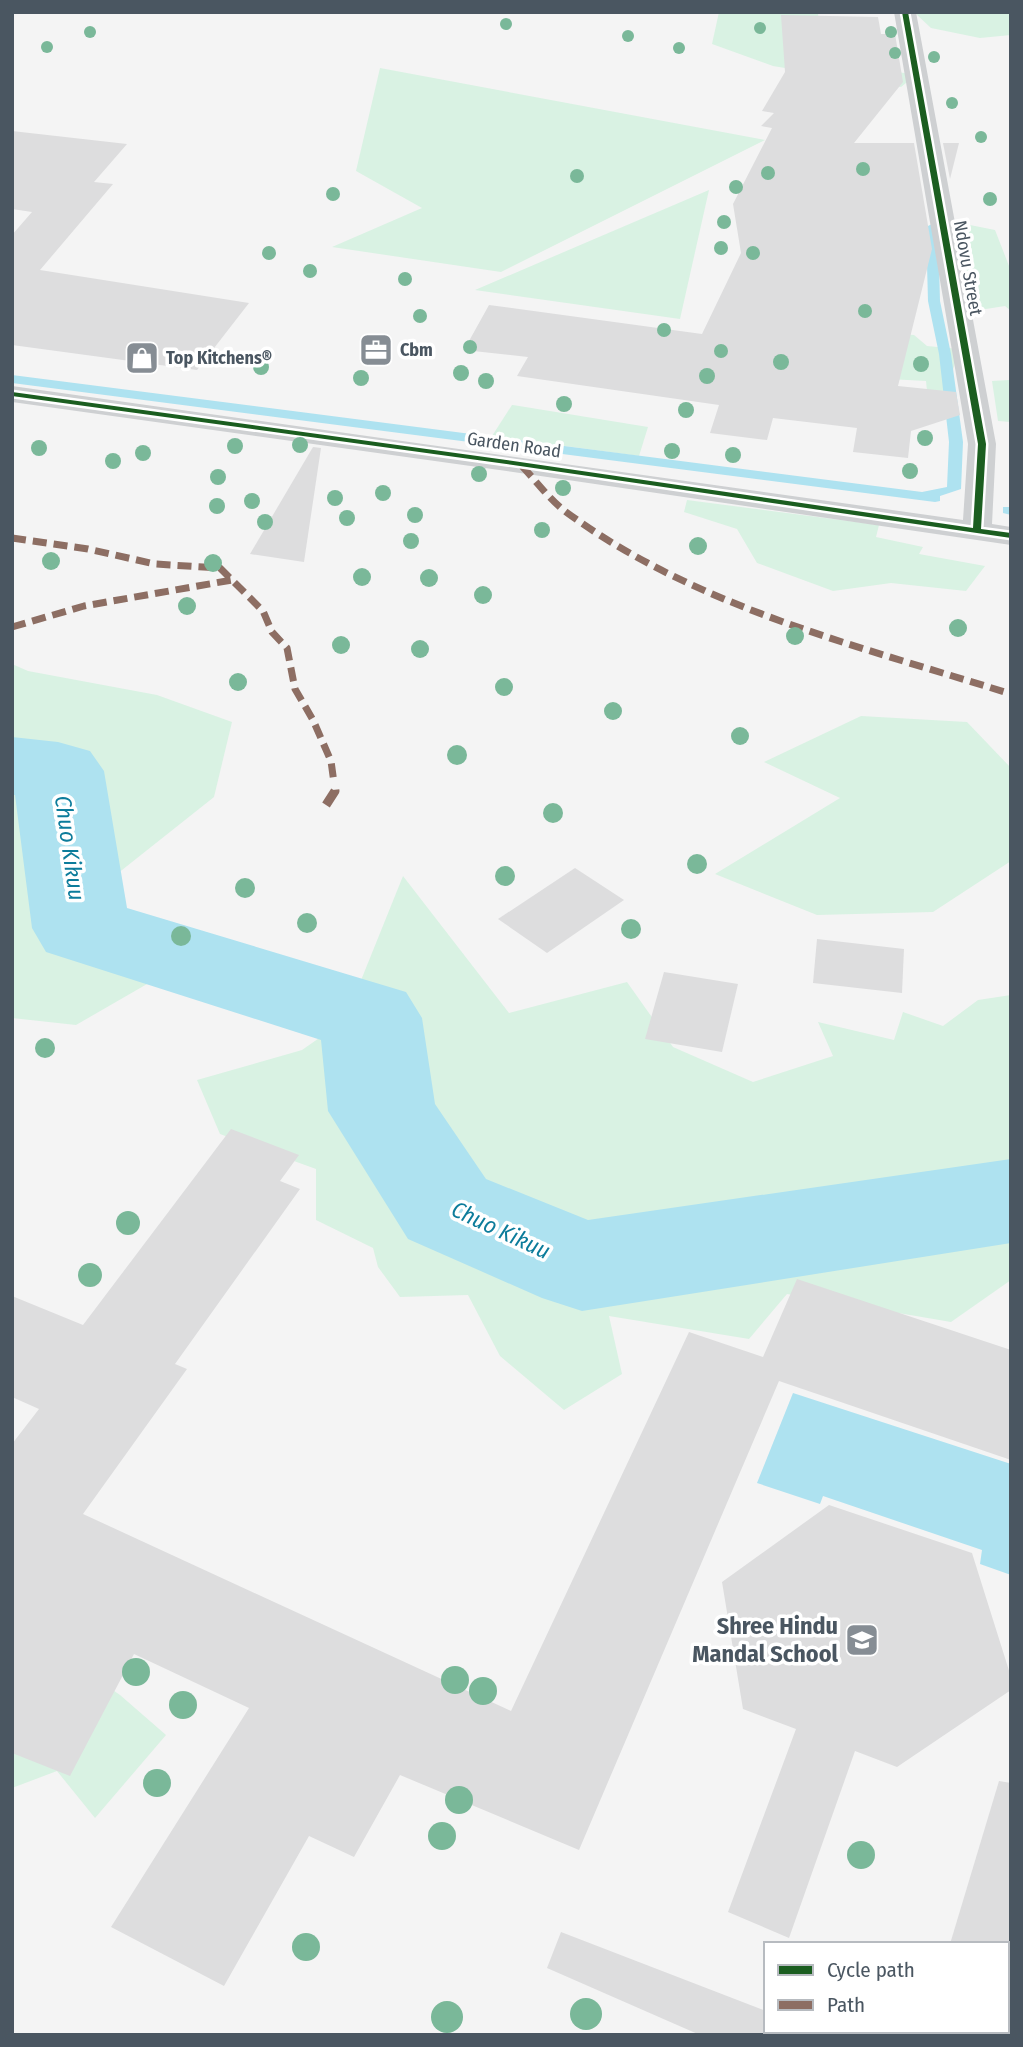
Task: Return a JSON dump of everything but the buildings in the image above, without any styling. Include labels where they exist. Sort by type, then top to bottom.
[{"type":"street","name":"Ndovu Street","points":[[905,12],[982,444],[978,531]]},
{"type":"street","name":"Garden Road","points":[[12,394],[520,464],[1011,536]]},
{"type":"green space","points":[[719,12],[818,12],[819,30],[814,58],[916,75],[901,87],[773,66],[712,44]]},
{"type":"green space","points":[[914,12],[1009,12],[1011,35],[980,38],[931,28]]},
{"type":"green space","points":[[380,68],[765,140],[501,272],[332,247],[422,208],[356,171]]},
{"type":"green space","points":[[709,190],[680,319],[475,290]]},
{"type":"green space","points":[[960,223],[995,230],[1009,266],[1011,311],[1005,306],[986,309],[970,306],[960,252]]},
{"type":"green space","points":[[887,333],[914,335],[927,346],[959,349],[944,401],[928,401],[926,381],[870,378]]},
{"type":"green space","points":[[1009,380],[1011,422],[998,421],[992,381]]},
{"type":"green space","points":[[512,405],[648,427],[639,456],[492,436]]},
{"type":"green space","points":[[687,500],[879,525],[876,537],[923,547],[919,554],[985,566],[966,591],[891,583],[833,591],[757,563],[737,529],[684,512]]},
{"type":"green space","points":[[12,664],[28,671],[157,695],[232,722],[214,797],[122,870],[47,922],[154,980],[76,1025],[12,1018]]},
{"type":"green space","points":[[861,716],[967,722],[1011,768],[1011,861],[933,912],[817,915],[715,874],[840,798],[764,762]]},
{"type":"green space","points":[[403,876],[509,1013],[627,982],[673,1047],[753,1082],[833,1056],[818,1022],[894,1040],[903,1012],[943,1026],[978,1000],[1011,995],[1011,1280],[951,1322],[787,1294],[749,1339],[609,1316],[622,1374],[564,1410],[500,1356],[468,1295],[400,1297],[378,1267],[373,1248],[316,1220],[316,1169],[220,1134],[197,1080],[302,1050],[345,1020]]},
{"type":"green space","points":[[12,1620],[120,1695],[166,1735],[95,1818],[57,1771],[12,1788]]},
{"type":"water","points":[[793,1393],[1011,1464],[1011,1575],[980,1564],[982,1550],[823,1496],[820,1504],[757,1483]]},
{"type":"waterway","points":[[924,496],[954,489],[956,442],[945,354],[934,301],[932,227]]},
{"type":"waterway","points":[[12,379],[935,498]]},
{"type":"waterway","name":"Chuo Kikuu","points":[[12,766],[58,771],[81,928],[370,1018],[382,1111],[447,1209],[582,1266],[1011,1201]]},
{"type":"marked path","points":[[522,466],[564,511],[667,575],[753,612],[1011,694]]},
{"type":"marked path","points":[[12,538],[88,549],[155,564],[220,568],[263,611],[272,632],[287,648],[295,689],[313,720],[331,761],[335,791],[326,805]]},
{"type":"marked path","points":[[12,627],[84,606],[232,580]]},
{"type":"cycle path","points":[[905,12],[982,444],[977,531]]},
{"type":"cycle path","points":[[12,394],[520,464],[1011,536]]},
{"type":"place","name":"Cbm","points":[[376,350]]},
{"type":"place","name":"Top Kitchens®","points":[[142,358]]},
{"type":"place","name":"Shree Hindu Mandal School","points":[[862,1640]]}]
